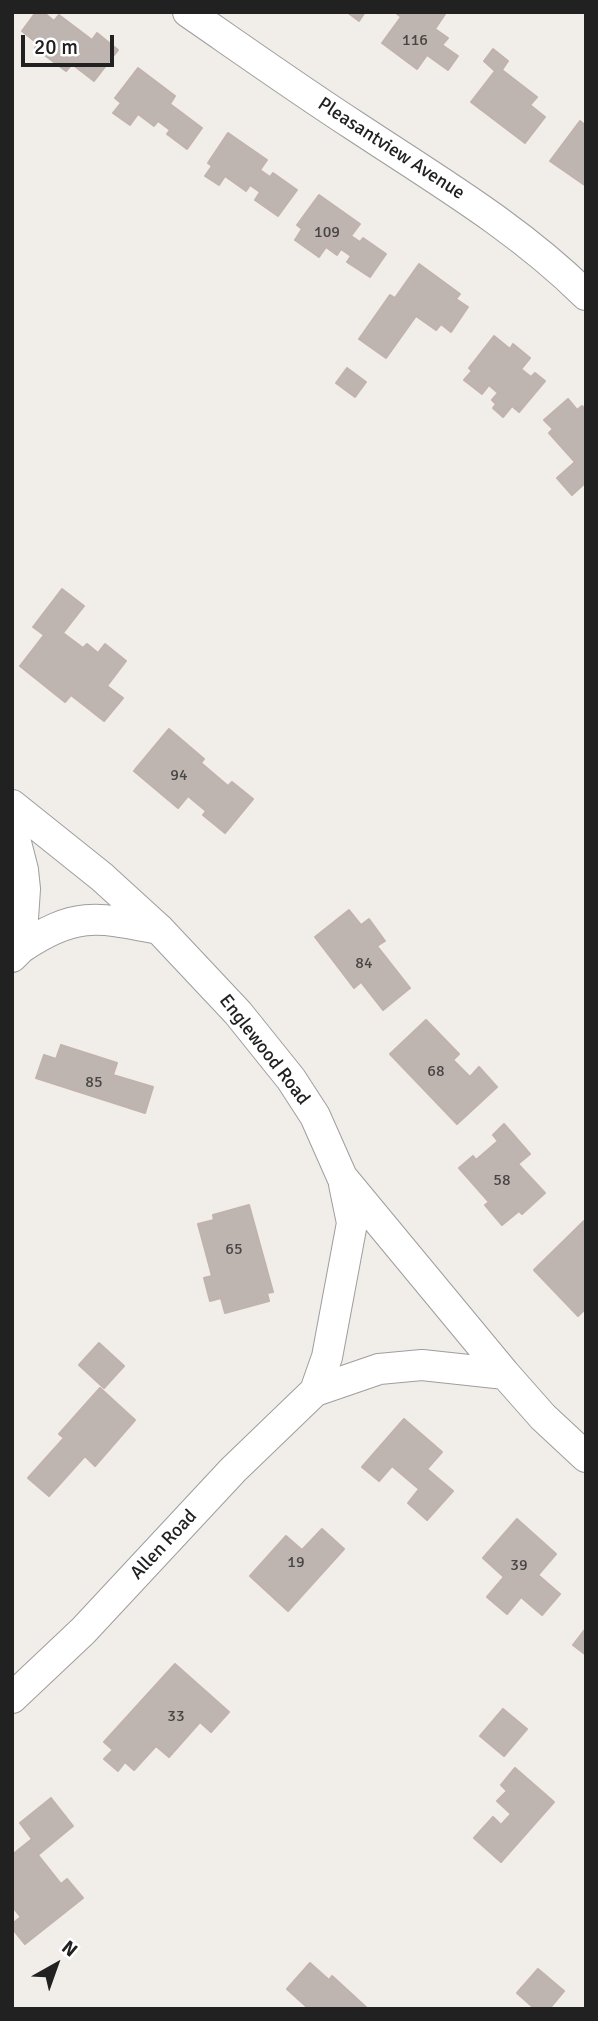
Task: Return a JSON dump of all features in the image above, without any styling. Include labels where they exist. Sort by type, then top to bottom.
[{"type":"street","name":"Pleasantview Avenue","points":[[188,12],[353,125],[478,206],[537,251],[586,295]]},
{"type":"street","name":"Englewood Road","points":[[12,805],[102,877],[159,929],[238,1013],[290,1079],[315,1116],[342,1177],[505,1374],[543,1417],[586,1457]]},
{"type":"street","points":[[12,827],[23,870],[24,889],[17,953]]},
{"type":"street","points":[[17,953],[56,926],[79,921],[121,921],[159,929]]},
{"type":"street","name":"Allen Road","points":[[314,1391],[330,1346],[352,1223],[342,1177]]},
{"type":"street","name":"Allen Road","points":[[12,1698],[83,1631],[233,1469],[314,1391],[379,1369],[422,1365],[505,1374]]},
{"type":"building","points":[[36,12],[43,12],[54,21],[59,15],[92,40],[97,33],[118,50],[94,81],[72,64],[66,71],[35,48],[38,44],[22,31]]},
{"type":"building","points":[[347,12],[365,12],[359,21]]},
{"type":"building","points":[[395,12],[445,14],[435,29],[448,38],[442,45],[458,56],[448,70],[427,55],[417,69],[382,43],[401,17]]},
{"type":"building","points":[[493,49],[508,61],[502,70],[537,97],[530,105],[545,117],[525,143],[471,102],[495,71],[484,61]]},
{"type":"building","points":[[138,68],[175,96],[170,104],[202,128],[187,149],[167,134],[170,130],[158,121],[154,126],[138,114],[130,125],[113,113],[121,103],[115,98]]},
{"type":"building","points":[[580,121],[586,126],[586,186],[550,161]]},
{"type":"building","points":[[228,133],[267,160],[260,170],[270,177],[273,173],[297,190],[278,216],[255,200],[260,192],[250,185],[246,191],[225,176],[219,185],[205,176],[212,166],[208,163]]},
{"type":"building","points":[[319,195],[360,224],[351,236],[360,242],[363,238],[386,254],[370,277],[347,262],[351,256],[341,249],[337,255],[326,247],[319,257],[295,240],[302,229],[297,225]]},
{"type":"building","points":[[419,264],[460,294],[456,299],[468,307],[451,332],[441,324],[436,330],[416,316],[386,358],[359,339],[390,295],[395,298]]},
{"type":"building","points":[[494,336],[510,349],[513,344],[530,358],[521,369],[531,377],[535,373],[545,381],[519,412],[512,406],[503,417],[493,408],[496,404],[492,400],[498,393],[489,385],[482,394],[464,380],[472,371],[469,368]]},
{"type":"building","points":[[347,368],[366,382],[355,397],[336,383]]},
{"type":"building","points":[[568,399],[577,410],[582,406],[586,410],[586,482],[572,495],[557,478],[575,462],[549,433],[553,429],[544,420]]},
{"type":"building","points":[[62,589],[84,606],[63,633],[83,648],[87,644],[98,653],[105,644],[126,661],[107,686],[123,698],[104,721],[71,695],[65,702],[20,666],[44,635],[33,627]]},
{"type":"building","points":[[169,729],[204,759],[201,763],[228,786],[232,782],[253,799],[225,833],[203,815],[206,811],[188,796],[178,808],[134,771]]},
{"type":"building","points":[[349,910],[361,925],[369,919],[385,941],[377,946],[410,988],[383,1010],[361,982],[354,988],[315,937]]},
{"type":"building","points":[[426,1020],[459,1054],[453,1060],[470,1077],[479,1067],[497,1087],[457,1124],[390,1054]]},
{"type":"building","points":[[61,1045],[117,1063],[113,1075],[153,1087],[145,1113],[36,1078],[44,1055],[56,1059]]},
{"type":"building","points":[[504,1124],[530,1154],[518,1164],[545,1193],[522,1214],[519,1211],[502,1225],[485,1205],[489,1202],[459,1168],[473,1156],[476,1160],[498,1141],[493,1135]]},
{"type":"building","points":[[249,1205],[273,1292],[267,1293],[269,1301],[225,1313],[221,1298],[210,1301],[204,1278],[212,1276],[198,1224],[214,1220],[213,1215]]},
{"type":"building","points":[[584,1221],[586,1308],[578,1316],[534,1270]]},
{"type":"building","points":[[99,1343],[124,1366],[104,1388],[79,1365]]},
{"type":"building","points":[[100,1388],[135,1420],[95,1466],[85,1456],[49,1496],[28,1478],[64,1438],[59,1434]]},
{"type":"building","points":[[404,1419],[442,1452],[427,1469],[453,1491],[427,1520],[408,1503],[419,1489],[392,1466],[379,1481],[362,1467]]},
{"type":"building","points":[[517,1519],[556,1554],[538,1575],[560,1594],[542,1615],[521,1597],[507,1614],[487,1597],[504,1577],[483,1558]]},
{"type":"building","points":[[322,1529],[344,1549],[288,1611],[250,1576],[286,1536],[302,1550]]},
{"type":"building","points":[[586,1628],[586,1655],[573,1645]]},
{"type":"building","points":[[175,1664],[229,1712],[211,1732],[200,1722],[169,1757],[156,1746],[134,1770],[125,1762],[118,1771],[104,1759],[113,1750],[104,1742]]},
{"type":"building","points":[[503,1709],[527,1729],[504,1756],[480,1736]]},
{"type":"building","points":[[515,1768],[554,1802],[501,1862],[474,1838],[493,1817],[501,1825],[511,1814],[497,1801],[507,1791],[501,1785]]},
{"type":"building","points":[[51,1798],[73,1826],[38,1855],[61,1884],[67,1879],[83,1898],[25,1944],[12,1928],[12,1924],[21,1917],[12,1906],[15,1899],[12,1895],[12,1855],[32,1839],[20,1823]]},
{"type":"building","points":[[310,1963],[329,1980],[332,1976],[368,2009],[309,2009],[287,1989]]},
{"type":"building","points":[[538,1969],[564,1991],[549,2009],[535,2009],[517,1993]]}]
